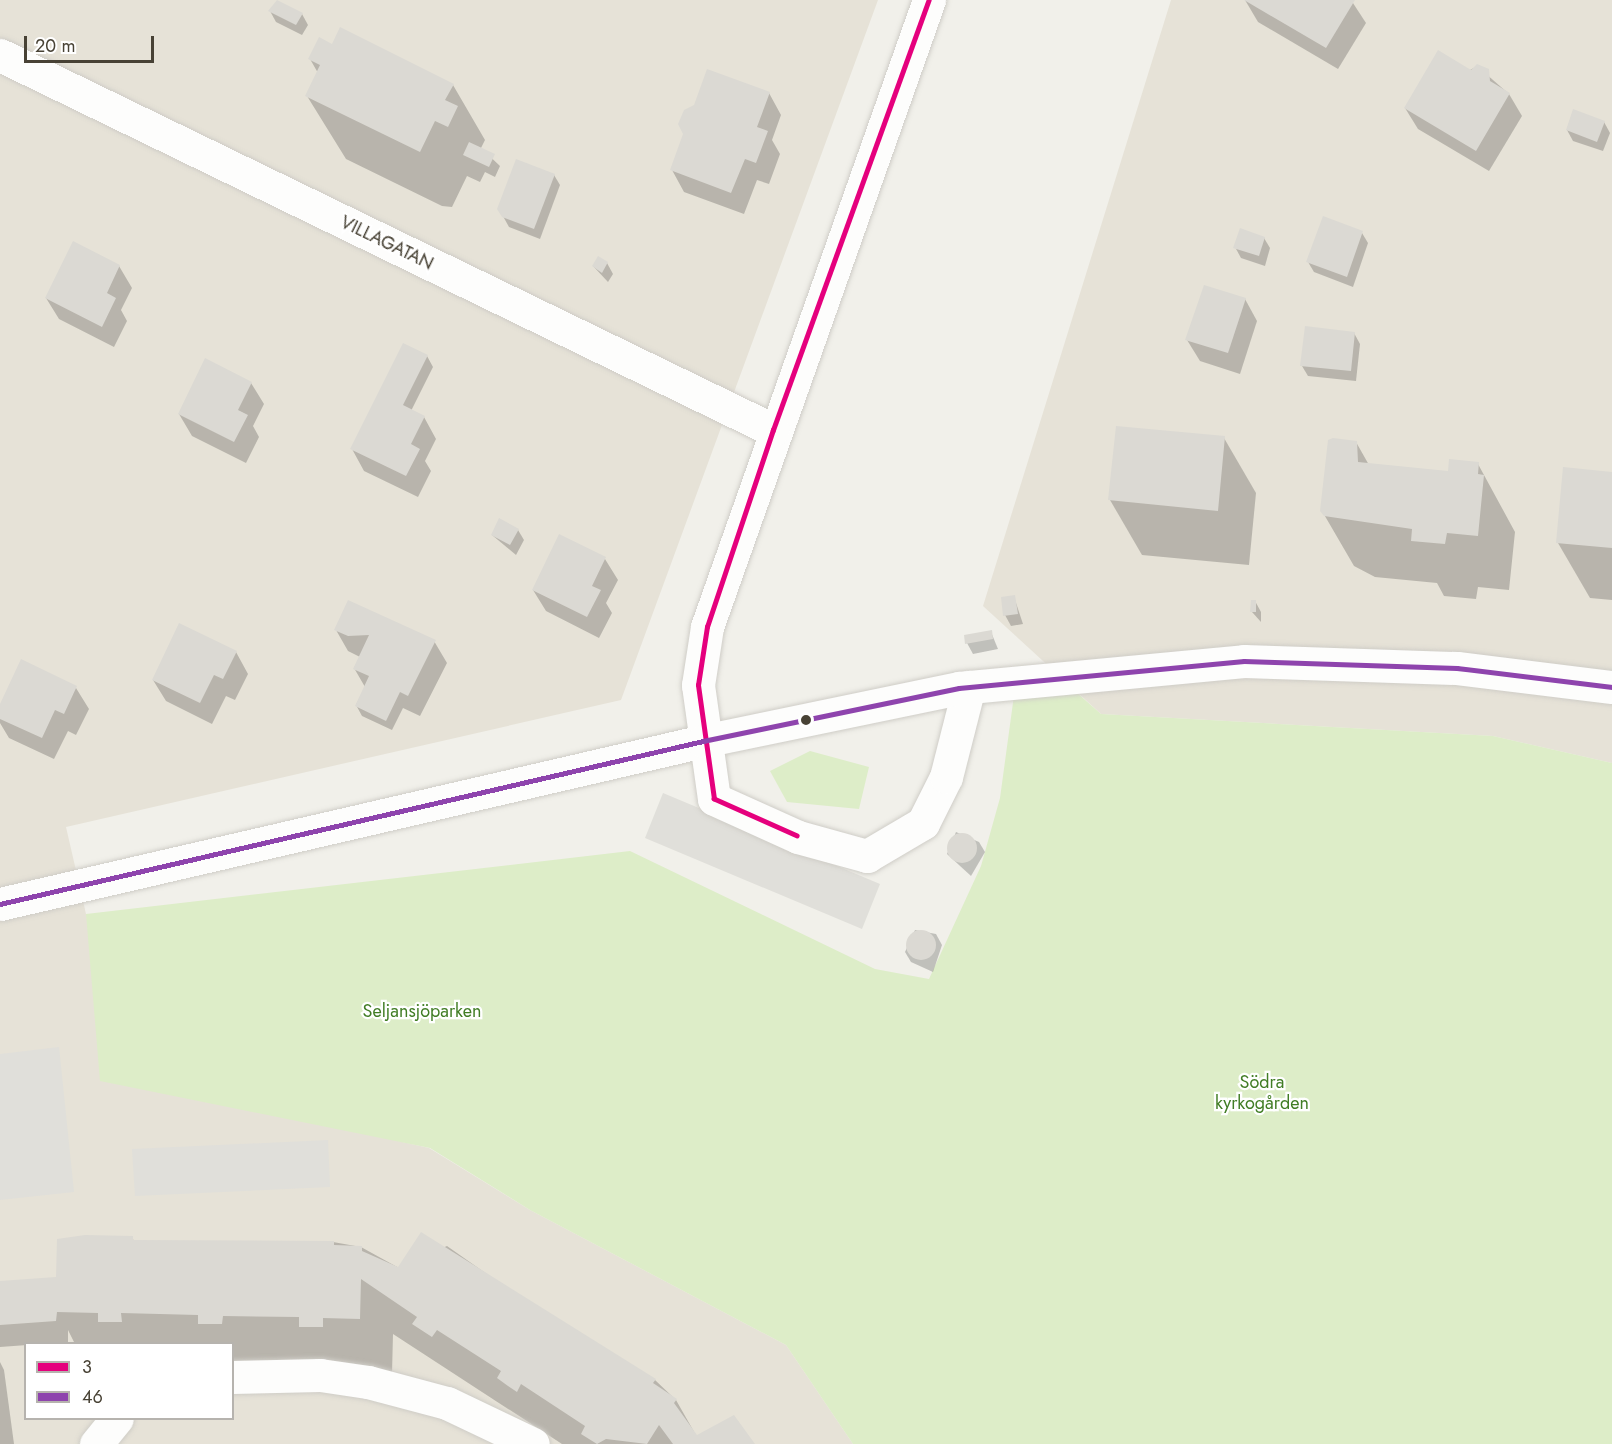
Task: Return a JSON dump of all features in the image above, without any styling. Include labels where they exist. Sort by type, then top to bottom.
[{"type":"street","points":[[929,0],[773,430],[707,627],[698,685],[703,741],[714,799],[798,837],[867,856],[923,824],[946,777],[969,687]]},
{"type":"street","name":"VILLAGATAN","points":[[0,55],[773,430]]},
{"type":"street","points":[[0,904],[703,741],[969,687],[1244,661],[1457,668],[1612,687]]},
{"type":"street","points":[[234,1377],[320,1375],[368,1382],[447,1403],[533,1444]]},
{"type":"street","points":[[96,1444],[116,1420]]},
{"type":"shaded area","points":[[0,0],[878,0],[621,700],[66,827],[86,914],[354,1131],[429,1148],[530,1210],[786,1345],[853,1444],[0,1444]]},
{"type":"shaded area","points":[[1171,0],[1612,0],[1612,763],[1493,736],[1101,714],[983,606]]},
{"type":"shaded area","points":[[663,793],[880,884],[862,929],[645,838]]},
{"type":"shaded area","points":[[59,1047],[74,1192],[0,1200],[0,1054]]},
{"type":"shaded area","points":[[328,1140],[330,1187],[135,1196],[132,1149]]},
{"type":"green space","name":"Södra kyrkogården","points":[[1067,684],[1101,714],[1493,736],[1612,763],[1612,1444],[853,1444],[786,1345],[530,1210],[430,1148],[100,1081],[86,914],[630,851],[875,969],[929,979],[981,866],[1000,798],[1015,688]]},
{"type":"green space","points":[[810,751],[869,767],[859,809],[787,802],[770,771]]},
{"type":"building","points":[[277,0],[303,13],[296,25],[268,11]]},
{"type":"building","points":[[1244,0],[1355,0],[1326,48]]},
{"type":"building","points":[[340,27],[454,84],[445,100],[458,106],[448,127],[435,121],[420,152],[305,96],[320,65],[308,59],[319,37],[332,44]]},
{"type":"building","points":[[1438,50],[1471,70],[1477,64],[1489,69],[1490,81],[1510,93],[1476,151],[1404,108]]},
{"type":"building","points":[[707,69],[770,92],[757,127],[768,131],[756,163],[745,159],[731,193],[670,170],[683,134],[678,124],[684,110],[694,105]]},
{"type":"building","points":[[1573,109],[1605,121],[1597,142],[1566,130]]},
{"type":"building","points":[[469,142],[495,154],[489,167],[463,155]]},
{"type":"building","points":[[516,159],[555,174],[534,229],[502,217],[497,209]]},
{"type":"building","points":[[1323,216],[1363,231],[1347,277],[1306,262]]},
{"type":"building","points":[[1240,228],[1265,237],[1259,256],[1233,248]]},
{"type":"building","points":[[73,241],[120,265],[107,293],[116,298],[102,327],[45,298]]},
{"type":"building","points":[[598,256],[608,262],[602,273],[592,266]]},
{"type":"building","points":[[1204,285],[1246,298],[1228,353],[1185,340]]},
{"type":"building","points":[[1305,326],[1355,332],[1351,371],[1300,366]]},
{"type":"building","points":[[403,343],[428,355],[403,405],[425,416],[411,444],[420,449],[406,476],[350,449]]},
{"type":"building","points":[[205,358],[252,382],[238,410],[248,415],[234,442],[178,414]]},
{"type":"building","points":[[1116,426],[1225,436],[1218,511],[1108,500]]},
{"type":"building","points":[[1333,438],[1357,441],[1358,462],[1448,471],[1449,459],[1479,462],[1478,474],[1484,475],[1478,536],[1447,533],[1445,544],[1411,541],[1412,529],[1324,516],[1320,511],[1328,440]]},
{"type":"building","points":[[1563,467],[1612,472],[1612,548],[1556,543]]},
{"type":"building","points":[[499,518],[519,529],[510,545],[491,535]]},
{"type":"building","points":[[559,534],[606,557],[592,586],[601,590],[587,617],[532,590]]},
{"type":"building","points":[[1015,595],[1018,614],[1003,616],[1001,597]]},
{"type":"building","points":[[348,600],[436,640],[408,696],[400,692],[386,721],[355,706],[369,676],[353,669],[369,635],[348,636],[334,630]]},
{"type":"building","points":[[1251,600],[1256,600],[1256,612],[1250,612]]},
{"type":"building","points":[[179,623],[237,651],[223,679],[214,675],[200,703],[152,680]]},
{"type":"building","points":[[992,630],[993,639],[965,644],[964,635]]},
{"type":"building","points":[[21,659],[77,686],[64,714],[55,710],[42,738],[0,719],[0,704]]},
{"type":"building","points":[[962,833],[973,837],[977,848],[973,859],[962,863],[951,859],[947,848],[951,837]]},
{"type":"building","points":[[921,930],[932,934],[936,945],[932,956],[921,960],[910,956],[906,945],[910,934]]},
{"type":"building","points":[[421,1232],[656,1379],[653,1383],[677,1399],[674,1403],[697,1435],[734,1415],[755,1444],[673,1444],[659,1425],[647,1444],[606,1439],[597,1444],[581,1434],[585,1426],[521,1384],[517,1392],[497,1378],[501,1371],[437,1330],[432,1337],[412,1324],[417,1317],[361,1279],[360,1319],[323,1318],[323,1327],[299,1327],[299,1317],[223,1316],[222,1324],[198,1324],[198,1315],[121,1313],[122,1322],[98,1322],[98,1313],[57,1312],[56,1321],[0,1325],[0,1281],[56,1277],[57,1239],[85,1235],[133,1236],[133,1240],[334,1241],[334,1245],[362,1246],[362,1251],[398,1267]]},
{"type":"transit line","name":"3","points":[[797,836],[714,799],[698,685],[707,627],[773,430],[929,0]]},
{"type":"transit line","name":"46","points":[[0,904],[703,741],[959,688],[1244,661],[1457,668],[1612,687]]},
{"type":"park label","name":"Seljansjöparken","points":[[422,1011]]}]
